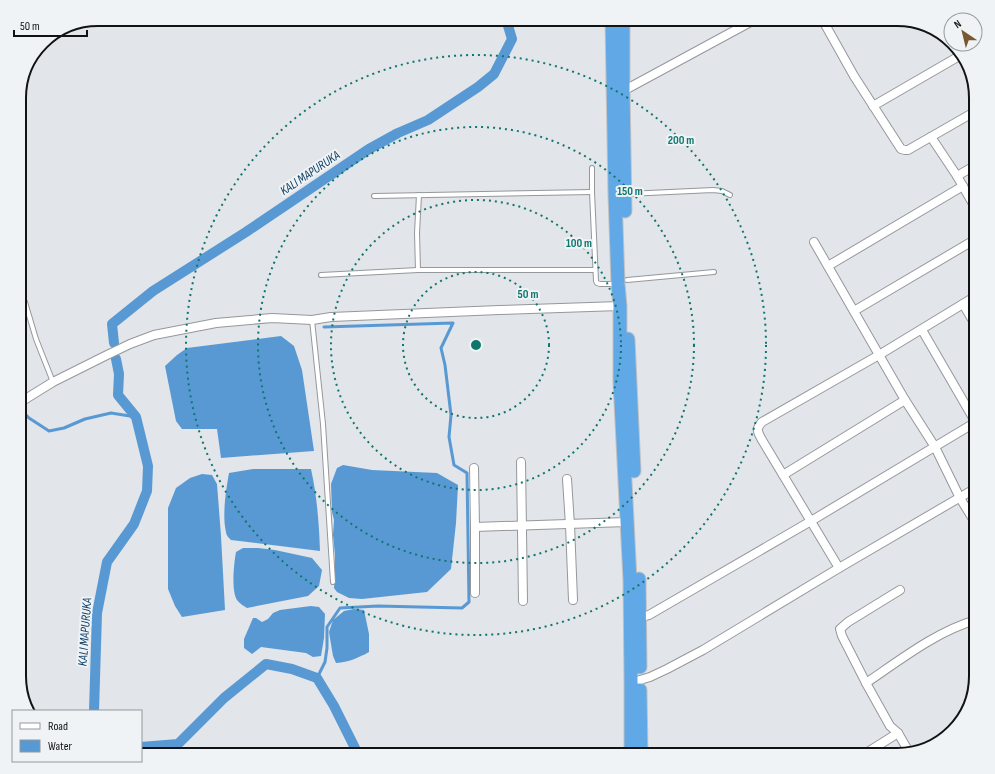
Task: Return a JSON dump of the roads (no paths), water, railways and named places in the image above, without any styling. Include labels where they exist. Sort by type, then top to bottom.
[{"type":"highway","points":[[612,26],[623,282],[628,326],[640,618],[641,748]]},
{"type":"highway","points":[[623,26],[624,194],[623,282],[620,306],[620,382],[630,580],[632,682],[631,748]]},
{"type":"street","points":[[623,91],[743,26]]},
{"type":"street","points":[[826,26],[854,76],[898,145],[903,150],[908,150],[969,115]]},
{"type":"street","points":[[873,106],[956,58]]},
{"type":"street","points":[[931,137],[969,197]]},
{"type":"street","points":[[957,176],[969,169]]},
{"type":"street","points":[[828,266],[963,186]]},
{"type":"street","points":[[814,242],[905,400],[935,447],[960,498],[969,513]]},
{"type":"street","points":[[854,311],[969,243]]},
{"type":"street","points":[[839,568],[757,431],[758,427],[762,422],[922,330],[969,300]]},
{"type":"street","points":[[963,304],[969,314]]},
{"type":"street","points":[[26,399],[53,382],[130,344],[154,335],[184,329],[272,318],[312,320],[331,317],[506,309],[620,306]]},
{"type":"street","points":[[922,330],[969,410]]},
{"type":"street","points":[[783,475],[905,400]]},
{"type":"street","points":[[640,618],[654,612],[811,521],[969,426]]},
{"type":"street","points":[[521,462],[523,601]]},
{"type":"street","points":[[474,468],[476,527],[475,593]]},
{"type":"street","points":[[567,479],[573,600]]},
{"type":"street","points":[[640,680],[650,677],[703,650],[839,568],[969,492]]},
{"type":"street","points":[[476,527],[627,522]]},
{"type":"street","points":[[900,590],[848,622],[840,630],[866,683],[890,726],[898,734],[906,747]]},
{"type":"street","points":[[866,683],[911,652],[938,636],[969,623]]},
{"type":"street","points":[[874,748],[898,734]]},
{"type":"lane","points":[[592,168],[595,270],[597,283],[603,284],[714,272]]},
{"type":"lane","points":[[624,194],[713,190],[722,191],[730,195]]},
{"type":"lane","points":[[374,196],[592,192]]},
{"type":"lane","points":[[418,270],[417,232],[419,195]]},
{"type":"lane","points":[[321,275],[418,270],[595,270]]},
{"type":"lane","points":[[26,305],[36,339],[53,382]]},
{"type":"lane","points":[[312,320],[323,424],[333,582]]},
{"type":"water","points":[[281,336],[294,346],[302,370],[314,451],[221,458],[217,429],[182,429],[176,421],[165,366],[187,348]]},
{"type":"water","points":[[343,465],[372,470],[437,473],[458,485],[451,569],[427,592],[362,599],[349,598],[337,592],[334,588],[334,520],[332,512],[331,484],[337,468]]},
{"type":"water","points":[[253,469],[311,469],[315,489],[320,551],[231,540],[226,533],[224,510],[229,473]]},
{"type":"water","points":[[202,474],[212,475],[217,484],[225,610],[182,617],[175,606],[168,589],[168,508],[176,488],[190,478]]},
{"type":"water","points":[[243,548],[275,550],[312,558],[322,570],[319,586],[308,596],[247,608],[237,600],[234,590],[236,552]]},
{"type":"water","points":[[311,606],[319,607],[325,614],[324,638],[321,656],[313,657],[306,653],[261,647],[252,654],[244,648],[244,639],[253,618],[256,618],[262,622],[268,619],[273,613],[280,610]]},
{"type":"water","points":[[354,609],[364,610],[369,634],[369,652],[345,662],[336,663],[333,656],[329,632],[333,620],[344,611]]},
{"type":"waterway","name":"KALI MAPURUKA","points":[[114,343],[112,324],[153,291],[246,232],[369,149],[398,133],[428,120],[478,87],[494,74],[512,39],[508,26]]},
{"type":"waterway","points":[[317,678],[325,662],[327,627],[340,608],[378,606],[462,608],[469,602],[467,473],[454,465],[449,437],[451,415],[445,365],[441,348],[453,323],[324,327]]},
{"type":"waterway","name":"KALI MAPURUKA","points":[[94,710],[97,613],[107,562],[134,524],[147,491],[148,466],[136,417],[118,395],[119,374],[116,359]]},
{"type":"waterway","points":[[26,415],[49,431],[64,428],[85,419],[111,413],[136,417]]},
{"type":"waterway","name":"KALI MAPURUKA","points":[[142,747],[178,744],[224,698],[266,664],[292,669],[317,678],[334,706],[355,748]]}]
